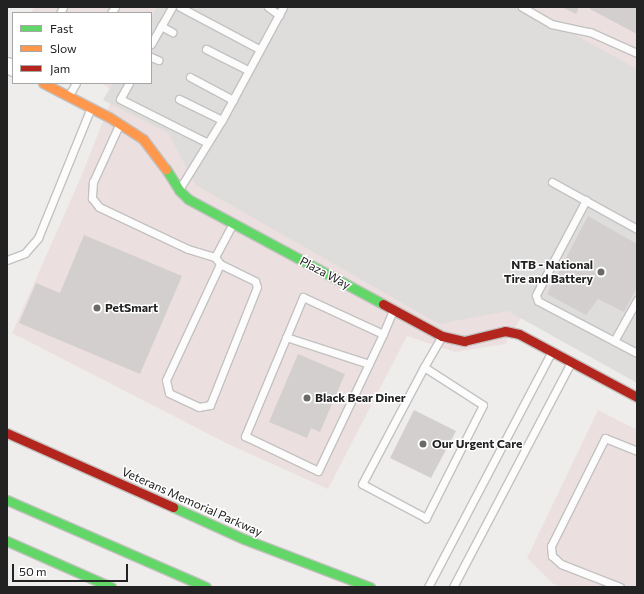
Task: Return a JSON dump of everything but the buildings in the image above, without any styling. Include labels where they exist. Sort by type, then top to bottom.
[{"type":"main road","name":"Plaza Way","points":[[45,84],[120,123],[143,139],[162,162],[179,190],[188,199],[442,336],[464,341],[505,331],[519,334],[637,397]]},
{"type":"main road","name":"Veterans Memorial Parkway","points":[[7,433],[244,539],[370,587]]},
{"type":"main road","points":[[7,500],[206,587]]},
{"type":"main road","points":[[7,541],[111,587]]},
{"type":"lane","points":[[152,42],[172,7]]},
{"type":"lane","points":[[180,7],[259,49]]},
{"type":"lane","points":[[268,7],[279,14]]},
{"type":"lane","points":[[179,190],[222,120],[283,7]]},
{"type":"lane","points":[[522,7],[551,24],[590,32],[637,53]]},
{"type":"lane","points":[[161,26],[172,32]]},
{"type":"lane","points":[[206,49],[248,70]]},
{"type":"lane","points":[[190,77],[233,100]]},
{"type":"lane","points":[[69,96],[75,84]]},
{"type":"lane","points":[[128,84],[120,99],[208,143]]},
{"type":"lane","points":[[179,99],[222,120]]},
{"type":"lane","points":[[7,260],[25,253],[38,238],[91,107]]},
{"type":"lane","points":[[120,123],[94,182],[92,198],[99,208],[188,249],[215,256],[220,264],[255,281],[257,287],[210,405],[199,407],[169,393],[166,380],[220,264]]},
{"type":"lane","points":[[552,182],[637,229]]},
{"type":"lane","points":[[586,200],[536,295],[538,301],[637,353]]},
{"type":"lane","points":[[215,256],[232,224]]},
{"type":"lane","points":[[383,334],[303,297],[246,436],[318,471],[369,364],[383,334],[394,310]]},
{"type":"lane","points":[[614,341],[637,300]]},
{"type":"lane","points":[[424,367],[483,405],[426,518],[362,484],[424,367],[442,336]]},
{"type":"lane","points":[[286,337],[369,364]]},
{"type":"lane","points":[[428,587],[552,352]]},
{"type":"lane","points":[[453,587],[572,361]]},
{"type":"lane","points":[[620,587],[561,564],[552,556],[551,546],[605,438],[637,451]]},
{"type":"shaded area","points":[[34,7],[637,7],[637,291],[523,315],[505,344],[455,352],[407,336],[328,489],[228,444],[12,333],[81,177],[115,91],[102,84],[152,84],[152,12],[32,12]]},
{"type":"shaded area","points":[[157,7],[525,7],[637,69],[637,383],[508,311],[439,324],[196,185],[168,133],[103,100],[112,84],[152,84],[152,16]]},
{"type":"shaded area","points":[[598,410],[637,430],[637,587],[561,587],[552,583],[527,558]]},
{"type":"traffic: fast","points":[[166,169],[179,190],[188,199],[383,304]]},
{"type":"traffic: fast","points":[[7,500],[206,587]]},
{"type":"traffic: fast","points":[[173,507],[244,539],[370,587]]},
{"type":"traffic: fast","points":[[7,541],[111,587]]},
{"type":"traffic: slow","points":[[45,84],[109,117],[143,139],[166,169]]},
{"type":"traffic: jam","points":[[383,304],[442,336],[464,341],[505,331],[519,334],[637,397]]},
{"type":"traffic: jam","points":[[7,433],[173,507]]},
{"type":"place","name":"NTB - National Tire and Battery","points":[[601,272]]},
{"type":"place","name":"PetSmart","points":[[97,308]]},
{"type":"place","name":"Black Bear Diner","points":[[307,398]]},
{"type":"place","name":"Our Urgent Care","points":[[423,444]]}]
